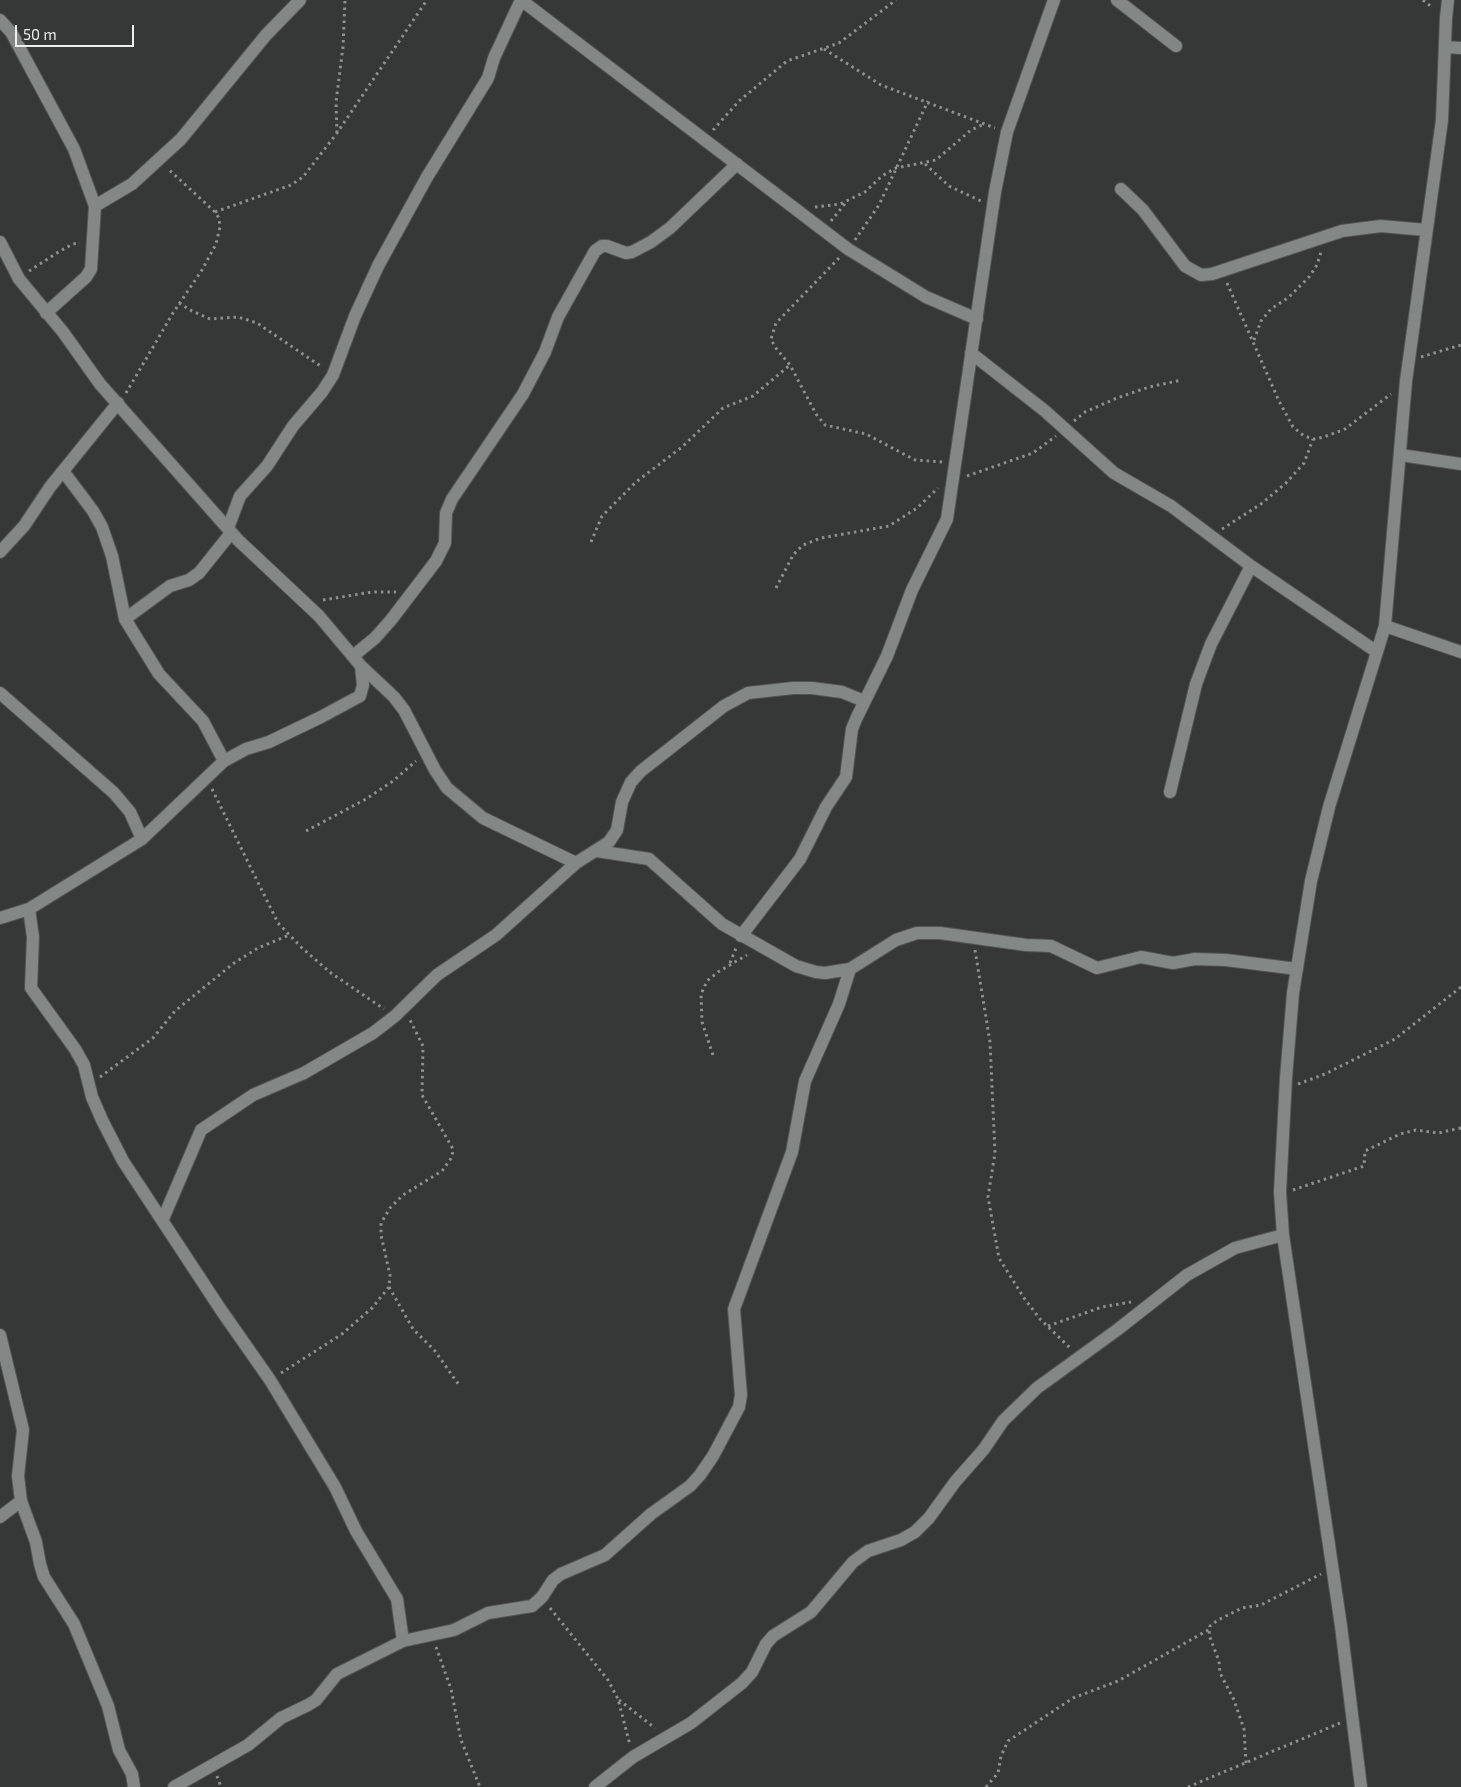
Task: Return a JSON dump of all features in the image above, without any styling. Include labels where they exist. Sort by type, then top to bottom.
[{"type":"street","points":[[95,206],[132,184],[159,161],[192,127],[266,35],[300,0]]},
{"type":"street","points":[[125,619],[170,586],[189,580],[199,573],[230,530],[240,496],[267,466],[294,426],[322,392],[333,375],[355,316],[378,266],[427,177],[488,78],[494,58],[521,0],[848,249],[926,296],[977,319]]},
{"type":"street","points":[[741,936],[800,859],[826,807],[846,777],[852,729],[900,628],[927,557],[947,519],[952,473],[964,412],[993,206],[1006,132],[1054,0]]},
{"type":"street","points":[[1117,0],[1176,46]]},
{"type":"street","points":[[1360,1787],[1333,1568],[1283,1235],[1280,1192],[1285,1089],[1297,969],[1310,881],[1328,807],[1385,626],[1392,520],[1401,455],[1406,381],[1442,120],[1448,0]]},
{"type":"street","points":[[0,20],[11,32],[74,149],[95,206],[91,269],[86,277],[46,313]]},
{"type":"street","points":[[1446,47],[1461,48]]},
{"type":"street","points":[[357,661],[436,560],[445,542],[446,513],[452,499],[528,386],[545,352],[558,317],[595,251],[602,246],[607,246],[626,253],[632,252],[651,242],[670,228],[736,164]]},
{"type":"street","points":[[1121,189],[1143,210],[1185,266],[1201,275],[1222,271],[1342,231],[1381,226],[1426,230]]},
{"type":"street","points":[[0,242],[19,279],[96,380],[230,530],[305,603],[357,661],[394,697],[404,710],[425,752],[447,788],[483,818],[576,863]]},
{"type":"street","points":[[971,353],[1065,429],[1114,473],[1171,506],[1251,566],[1378,652]]},
{"type":"street","points":[[0,552],[24,526],[50,487],[118,403]]},
{"type":"street","points":[[1401,455],[1461,464]]},
{"type":"street","points":[[64,471],[102,527],[112,556],[125,619],[159,674],[203,721],[224,761]]},
{"type":"street","points":[[1170,792],[1196,684],[1211,644],[1251,566]]},
{"type":"street","points":[[1385,626],[1461,652]]},
{"type":"street","points":[[0,918],[29,909],[108,862],[142,839],[174,810],[206,776],[224,761],[246,749],[269,742],[360,696],[363,685],[357,661]]},
{"type":"street","points":[[163,1219],[201,1130],[253,1095],[304,1073],[373,1032],[399,1012],[437,975],[496,935],[576,863],[598,851],[614,837],[620,822],[626,792],[641,771],[724,706],[748,693],[793,688],[812,688],[842,692],[864,701]]},
{"type":"street","points":[[0,693],[114,793],[130,812],[142,839]]},
{"type":"street","points":[[598,851],[649,859],[706,911],[741,936],[796,966],[825,974],[850,969],[896,940],[917,933],[973,936],[1026,945],[1051,946],[1097,968],[1141,957],[1173,962],[1195,958],[1226,960],[1297,969]]},
{"type":"street","points":[[29,909],[33,937],[30,988],[76,1048],[84,1065],[89,1086],[102,1120],[123,1161],[163,1219],[221,1310],[270,1380],[331,1480],[356,1531],[397,1600],[403,1641]]},
{"type":"street","points":[[174,1787],[248,1745],[281,1718],[308,1705],[337,1674],[403,1641],[454,1630],[488,1613],[532,1606],[542,1597],[553,1580],[561,1574],[605,1555],[651,1514],[690,1486],[713,1456],[739,1406],[741,1395],[734,1309],[792,1152],[805,1081],[839,1004],[850,969]]},
{"type":"street","points":[[595,1787],[633,1757],[666,1739],[742,1683],[752,1672],[766,1644],[773,1636],[811,1612],[853,1562],[868,1551],[901,1540],[915,1532],[930,1518],[955,1482],[984,1449],[1003,1421],[1019,1403],[1187,1275],[1235,1248],[1283,1235]]},
{"type":"street","points":[[0,1335],[23,1430],[18,1476],[21,1501],[36,1542],[44,1577],[74,1624],[108,1706],[120,1750],[132,1774],[134,1787]]},
{"type":"street","points":[[0,1517],[21,1501]]},
{"type":"path","points":[[337,133],[336,102],[344,47],[345,0]]},
{"type":"path","points":[[214,212],[291,185],[315,164],[427,0]]},
{"type":"path","points":[[706,141],[717,125],[761,81],[787,61],[824,49],[851,36],[896,0]]},
{"type":"path","points":[[824,49],[881,85],[1006,132]]},
{"type":"path","points":[[928,102],[879,205],[848,249],[785,312],[772,330],[771,339],[775,347],[790,365],[816,414],[825,425],[866,434],[915,460],[952,473],[969,474],[1033,453],[1085,412],[1149,387],[1182,380]]},
{"type":"path","points":[[796,210],[829,206],[848,200],[865,192],[882,176],[896,168],[926,164],[936,160],[970,130],[984,124]]},
{"type":"path","points":[[118,403],[131,386],[179,303],[202,270],[216,244],[220,227],[219,218],[214,212],[159,161]]},
{"type":"path","points":[[926,164],[960,194],[993,206]]},
{"type":"path","points":[[826,228],[848,200]]},
{"type":"path","points":[[1254,341],[1261,321],[1271,308],[1293,293],[1313,271],[1330,236]]},
{"type":"path","points":[[19,279],[73,244],[92,243]]},
{"type":"path","points":[[1222,271],[1292,427],[1304,436],[1313,438],[1324,437],[1345,429],[1377,406],[1406,381]]},
{"type":"path","points":[[179,303],[210,319],[238,317],[257,323],[305,353],[333,375]]},
{"type":"path","points":[[1409,362],[1461,346]]},
{"type":"path","points":[[590,542],[602,516],[636,482],[682,447],[723,408],[753,396],[790,365]]},
{"type":"path","points":[[1211,537],[1261,504],[1286,483],[1304,463],[1313,438]]},
{"type":"path","points":[[776,588],[793,556],[803,545],[821,538],[889,526],[917,508],[952,473]]},
{"type":"path","points":[[305,603],[372,592],[412,593]]},
{"type":"path","points":[[306,831],[346,810],[393,781],[425,752]]},
{"type":"path","points":[[206,776],[278,923],[331,973],[399,1012],[422,1046],[422,1095],[453,1149],[452,1157],[442,1171],[403,1195],[390,1208],[381,1223],[381,1235],[390,1276],[389,1287],[372,1308],[342,1334],[270,1380]]},
{"type":"path","points":[[89,1086],[153,1038],[175,1011],[234,963],[258,948],[289,934]]},
{"type":"path","points":[[973,936],[990,1042],[995,1153],[988,1197],[999,1258],[1024,1298],[1079,1358]]},
{"type":"path","points":[[713,1055],[702,1022],[701,994],[707,981],[718,972],[761,947]]},
{"type":"path","points":[[1285,1089],[1325,1074],[1395,1039],[1461,987]]},
{"type":"path","points":[[1280,1192],[1304,1188],[1364,1166],[1365,1151],[1400,1134],[1416,1130],[1438,1133],[1461,1128]]},
{"type":"path","points":[[389,1287],[414,1329],[435,1351],[459,1385]]},
{"type":"path","points":[[1048,1326],[1102,1307],[1132,1301]]},
{"type":"path","points":[[1246,1763],[1244,1729],[1234,1700],[1220,1673],[1209,1635],[1210,1626],[1242,1608],[1261,1605],[1333,1568]]},
{"type":"path","points":[[542,1597],[608,1680],[618,1699],[633,1757]]},
{"type":"path","points":[[986,1787],[998,1773],[1001,1756],[1008,1741],[1073,1698],[1118,1681],[1210,1629]]},
{"type":"path","points":[[432,1635],[450,1689],[461,1740],[480,1787]]},
{"type":"path","points":[[618,1699],[666,1739]]},
{"type":"path","points":[[1188,1787],[1352,1718]]}]
